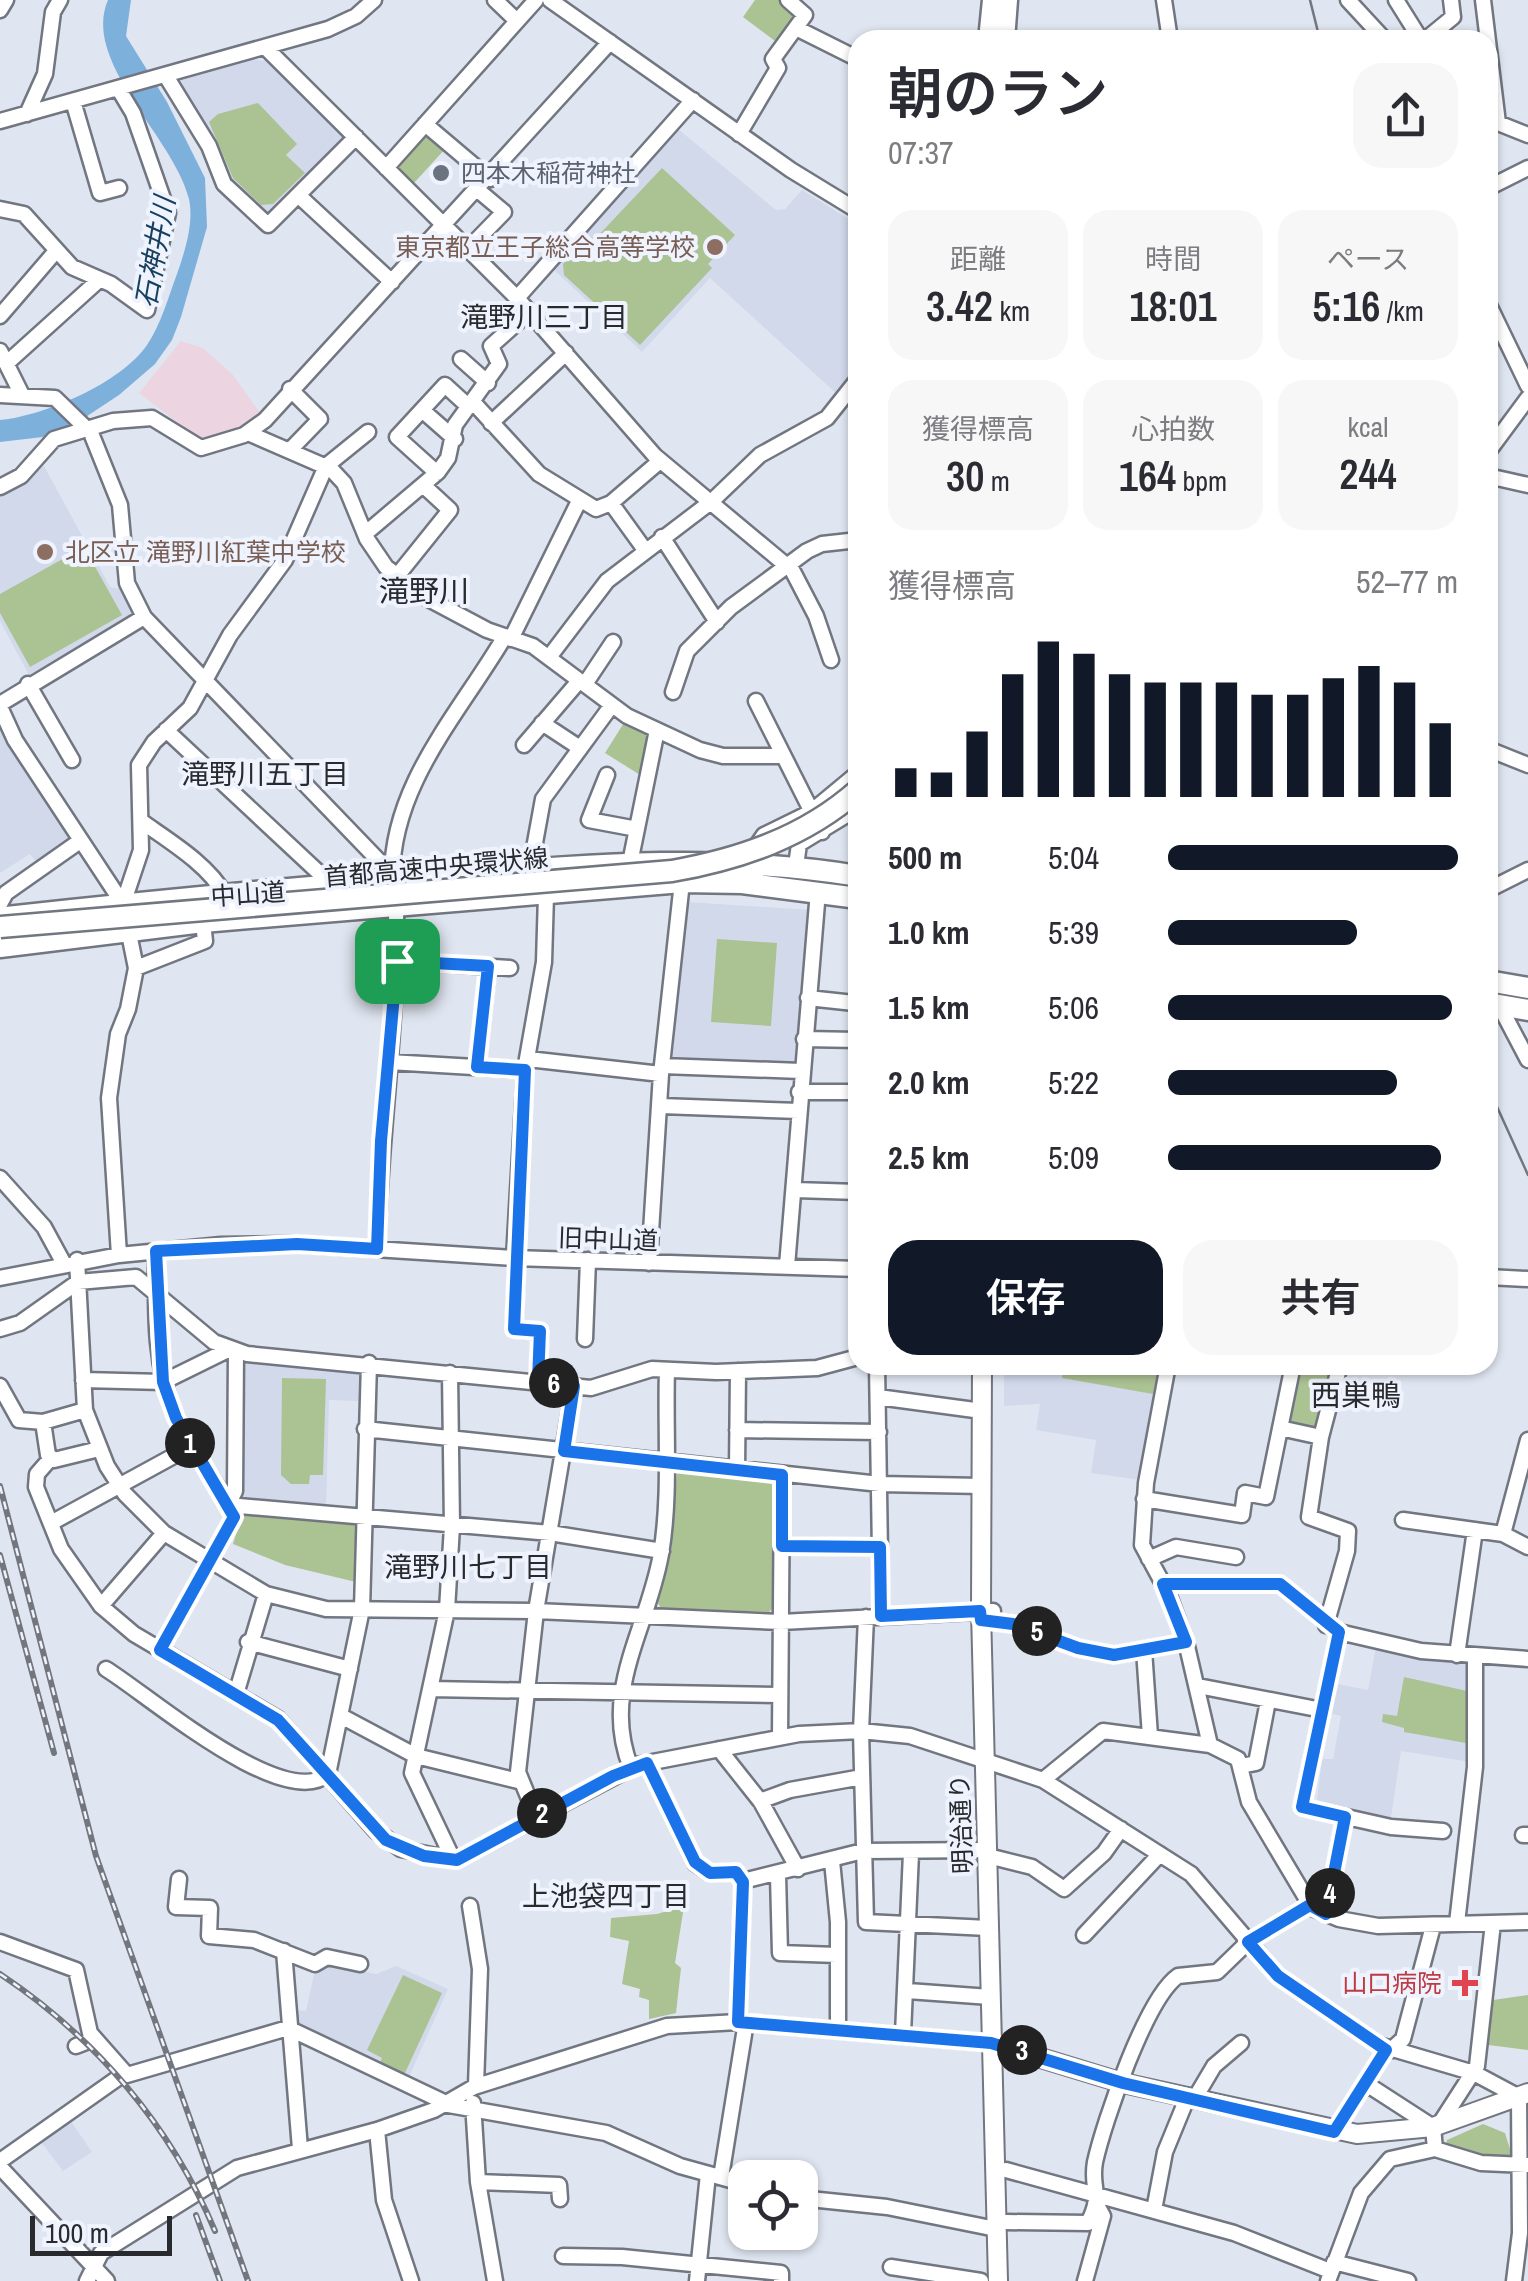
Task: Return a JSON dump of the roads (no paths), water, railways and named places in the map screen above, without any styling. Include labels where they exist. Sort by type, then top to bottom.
[{"type":"highway","points":[[990,30],[993,0]]},
{"type":"highway","points":[[1005,30],[1008,0]]},
{"type":"highway","points":[[1016,30],[1018,0]]},
{"type":"highway","name":"首都高速中央環状線","points":[[0,932],[672,871],[730,858],[779,841],[824,818],[848,800]]},
{"type":"highway","name":"中山道","points":[[0,918],[392,880],[630,862],[749,861],[848,874]]},
{"type":"highway","name":"中山道","points":[[0,946],[203,922],[396,909],[682,882],[848,896]]},
{"type":"highway","points":[[0,932],[85,935]]},
{"type":"highway","points":[[1498,984],[1528,988]]},
{"type":"highway","points":[[1498,1005],[1528,1010]]},
{"type":"main road","name":"明治通り","points":[[982,1375],[1001,2226],[1008,2281]]},
{"type":"main road","name":"明治通り","points":[[987,1616],[992,1375]]},
{"type":"main road","name":"明治通り","points":[[991,1854],[990,1996],[1006,2170],[998,2281]]},
{"type":"main road","points":[[997,2044],[1123,2083],[1334,2132],[1381,2134],[1436,2127],[1524,2095]]},
{"type":"street","points":[[0,10],[6,0]]},
{"type":"street","points":[[27,114],[45,74],[53,12],[60,0]]},
{"type":"street","points":[[0,121],[338,26],[374,0]]},
{"type":"street","points":[[495,0],[517,21]]},
{"type":"street","points":[[386,168],[536,0]]},
{"type":"street","points":[[550,0],[739,134],[848,205]]},
{"type":"street","points":[[739,134],[778,68],[773,59],[805,15],[788,0]]},
{"type":"street","points":[[1164,0],[1168,30]]},
{"type":"street","points":[[1348,0],[1376,30]]},
{"type":"street","points":[[1396,0],[1416,30]]},
{"type":"street","points":[[1437,30],[1453,18],[1451,0]]},
{"type":"street","points":[[1483,0],[1486,30]]},
{"type":"street","points":[[796,28],[848,54]]},
{"type":"street","points":[[0,487],[20,476],[54,439],[84,425],[133,418],[161,422],[201,448],[248,433],[446,227],[610,42]]},
{"type":"street","points":[[266,48],[517,298],[660,461],[788,565],[816,616],[832,660]]},
{"type":"street","points":[[160,78],[208,146],[224,184],[268,224],[356,138]]},
{"type":"street","points":[[0,210],[24,214],[72,266],[147,310],[168,213],[121,87]]},
{"type":"street","points":[[73,100],[100,193],[119,188]]},
{"type":"street","points":[[517,298],[693,100]]},
{"type":"street","points":[[1498,123],[1528,135]]},
{"type":"street","points":[[425,124],[484,185],[504,212],[468,249]]},
{"type":"street","points":[[1498,183],[1528,168]]},
{"type":"street","points":[[298,195],[392,282]]},
{"type":"street","points":[[0,316],[56,251]]},
{"type":"street","points":[[22,394],[3,357],[100,280]]},
{"type":"street","points":[[366,534],[436,473],[455,439],[455,426],[499,364],[491,346],[530,312]]},
{"type":"street","points":[[1498,324],[1528,386]]},
{"type":"street","points":[[491,423],[566,353]]},
{"type":"street","points":[[461,359],[488,383]]},
{"type":"street","points":[[436,473],[397,437],[445,385],[491,423],[540,474],[579,502],[596,509],[611,503],[660,461]]},
{"type":"street","points":[[290,389],[320,419],[290,450]]},
{"type":"street","points":[[550,656],[607,581],[712,500],[760,455],[828,418],[848,391]]},
{"type":"street","points":[[0,395],[22,394],[59,401],[84,425],[120,505],[126,583],[144,617],[392,880]]},
{"type":"street","points":[[1498,438],[1528,398]]},
{"type":"street","points":[[422,410],[455,439]]},
{"type":"street","points":[[118,1255],[109,1098],[114,1053],[136,968],[125,930],[123,904],[140,850],[139,765],[145,752],[190,708],[230,636],[296,543],[326,466],[368,432]]},
{"type":"street","points":[[248,433],[326,466],[344,483],[373,550],[397,576],[425,597],[550,656],[612,705],[657,730],[723,756],[781,756]]},
{"type":"street","points":[[1498,478],[1528,486]]},
{"type":"street","points":[[397,576],[450,510],[424,486]]},
{"type":"street","points":[[392,880],[398,826],[412,781],[508,638],[579,502]]},
{"type":"street","points":[[611,503],[645,550]]},
{"type":"street","points":[[662,537],[717,622]]},
{"type":"street","points":[[674,692],[686,651],[717,622],[788,565],[822,544],[848,541]]},
{"type":"street","points":[[123,904],[15,740],[0,705],[28,684],[144,617]]},
{"type":"street","points":[[524,746],[582,683],[613,642]]},
{"type":"street","points":[[28,684],[72,760]]},
{"type":"street","points":[[756,700],[774,729],[781,756],[822,832]]},
{"type":"street","points":[[530,870],[540,805],[612,705]]},
{"type":"street","points":[[542,723],[580,748]]},
{"type":"street","points":[[166,730],[332,886]]},
{"type":"street","points":[[630,862],[657,730]]},
{"type":"street","points":[[1498,753],[1528,765]]},
{"type":"street","points":[[607,775],[590,820],[637,830]]},
{"type":"street","points":[[749,861],[764,835],[811,812],[848,781]]},
{"type":"street","points":[[796,866],[799,844],[848,815]]},
{"type":"street","points":[[140,821],[189,856],[226,895]]},
{"type":"street","points":[[0,904],[6,893],[80,841]]},
{"type":"street","points":[[1498,885],[1528,870]]},
{"type":"street","points":[[650,1263],[662,1070],[682,882]]},
{"type":"street","points":[[787,1266],[818,891]]},
{"type":"street","points":[[538,1380],[540,1331],[514,1329],[526,1064],[544,962],[546,895]]},
{"type":"street","points":[[377,1249],[397,961],[396,909]]},
{"type":"street","points":[[136,968],[205,941],[203,922]]},
{"type":"street","points":[[397,961],[510,968]]},
{"type":"street","points":[[477,1067],[488,966]]},
{"type":"street","points":[[808,998],[848,1002]]},
{"type":"street","points":[[1498,1012],[1528,1060]]},
{"type":"street","points":[[804,1039],[848,1040]]},
{"type":"street","points":[[389,1062],[477,1067],[526,1064],[801,1071]]},
{"type":"street","points":[[799,1092],[848,1092]]},
{"type":"street","points":[[661,1106],[799,1111]]},
{"type":"street","points":[[0,1178],[70,1261],[78,1282],[86,1410],[99,1450],[119,1486],[164,1534],[266,1594],[302,1605],[362,1609],[536,1611],[781,1622],[987,1616],[1078,1648],[1122,1656],[1186,1642]]},
{"type":"street","points":[[795,1190],[848,1192]]},
{"type":"street","name":"旧中山道","points":[[0,1278],[70,1261],[118,1255],[297,1244],[516,1258],[848,1269]]},
{"type":"street","points":[[156,1251],[163,1382],[234,1524],[160,1650]]},
{"type":"street","points":[[585,1339],[588,1260]]},
{"type":"street","points":[[0,1328],[20,1323],[78,1282],[136,1277],[191,1326],[233,1350],[591,1388],[652,1369],[738,1372],[817,1368],[848,1360]]},
{"type":"street","points":[[1498,1278],[1528,1279]]},
{"type":"street","points":[[83,1380],[163,1382],[233,1350]]},
{"type":"street","points":[[228,1506],[235,1491],[233,1350]]},
{"type":"street","points":[[106,1670],[215,1746],[273,1777],[313,1783],[328,1774],[362,1609],[369,1363]]},
{"type":"street","points":[[632,1768],[621,1742],[619,1694],[662,1551],[667,1370]]},
{"type":"street","points":[[737,1470],[738,1372]]},
{"type":"street","points":[[450,1373],[452,1526],[447,1610],[412,1773],[452,1860]]},
{"type":"street","points":[[877,1375],[880,1547],[861,1731],[866,1922],[988,1928]]},
{"type":"street","points":[[1166,1375],[1144,1499],[1142,1545],[1163,1584],[1186,1642],[1210,1744]]},
{"type":"street","points":[[1144,1499],[1242,1515],[1245,1493],[1266,1497],[1291,1375]]},
{"type":"street","points":[[1338,1375],[1322,1437],[1310,1517],[1348,1531],[1347,1551],[1302,1807],[1391,1827],[1444,1831]]},
{"type":"street","points":[[0,1386],[15,1418],[42,1422],[86,1410]]},
{"type":"street","points":[[536,1816],[518,1781],[536,1611],[574,1386]]},
{"type":"street","points":[[878,1397],[982,1411]]},
{"type":"street","points":[[42,1422],[51,1458],[35,1482],[61,1549],[102,1606],[160,1650],[278,1720],[386,1840],[424,1856],[452,1860],[632,1768],[780,1737],[861,1731],[910,1736],[1043,1780],[1190,1874],[1278,1976],[1389,2050],[1474,2072],[1524,2095],[1524,2253],[1514,2281]]},
{"type":"street","points":[[1280,1428],[1322,1437]]},
{"type":"street","points":[[366,1429],[782,1475],[880,1484],[982,1486]]},
{"type":"street","points":[[737,1430],[879,1432]]},
{"type":"street","points":[[1503,1534],[1528,1440]]},
{"type":"street","points":[[51,1524],[192,1446]]},
{"type":"street","points":[[51,1458],[58,1460],[99,1450]]},
{"type":"street","points":[[780,1737],[782,1475]]},
{"type":"street","points":[[228,1506],[550,1534],[662,1551]]},
{"type":"street","points":[[1404,1520],[1503,1534],[1528,1547]]},
{"type":"street","points":[[1457,1654],[1475,1530]]},
{"type":"street","points":[[102,1606],[164,1534]]},
{"type":"street","points":[[782,1546],[880,1547]]},
{"type":"street","points":[[1149,1559],[1176,1547],[1236,1557]]},
{"type":"street","points":[[1163,1584],[1280,1584],[1332,1628],[1457,1654],[1528,1659]]},
{"type":"street","points":[[236,1694],[248,1642],[266,1594]]},
{"type":"street","points":[[248,1642],[350,1669]]},
{"type":"street","points":[[1144,1650],[1150,1736]]},
{"type":"street","points":[[1457,1924],[1475,1767],[1475,1656]]},
{"type":"street","points":[[1198,1686],[1322,1710]]},
{"type":"street","points":[[430,1689],[778,1695]]},
{"type":"street","points":[[1240,1766],[1256,1763],[1268,1701]]},
{"type":"street","points":[[341,1716],[416,1756],[518,1781]]},
{"type":"street","points":[[1043,1780],[1103,1731],[1210,1744],[1230,1753],[1240,1766],[1249,1802],[1310,1905],[1326,1914],[1378,1926],[1528,1922]]},
{"type":"street","points":[[719,1748],[760,1801],[798,1870]]},
{"type":"street","points":[[647,1763],[695,1862],[710,1873],[736,1872],[743,1882],[742,2022],[697,2281]]},
{"type":"street","points":[[760,1801],[790,1790],[862,1777]]},
{"type":"street","points":[[1326,1914],[1345,1817]]},
{"type":"street","points":[[743,1882],[863,1852],[991,1854],[1032,1868],[1064,1890],[1104,1853],[1121,1829]]},
{"type":"street","points":[[903,2034],[908,1991],[911,1853]]},
{"type":"street","points":[[1084,1935],[1160,1854]]},
{"type":"street","points":[[832,1861],[838,2030]]},
{"type":"street","points":[[778,1874],[780,1952],[837,1955]]},
{"type":"street","points":[[178,1878],[176,1907],[210,1908],[208,1936],[254,1940],[315,1964],[326,1957],[360,1964]]},
{"type":"street","points":[[1084,2281],[1103,2216],[1095,2164],[1153,2005],[1172,1980],[1185,1974],[1217,1972],[1248,1942],[1310,1905]]},
{"type":"street","points":[[470,1906],[480,1969],[473,2110],[478,2182],[495,2281]]},
{"type":"street","points":[[1435,2149],[1436,2127],[1474,2072],[1493,1923]]},
{"type":"street","points":[[1334,2132],[1389,2050],[1402,2039],[1432,1926]]},
{"type":"street","points":[[0,1942],[76,1970],[94,2039],[125,2073]]},
{"type":"street","points":[[284,1950],[300,2149]]},
{"type":"street","points":[[908,1991],[990,1996]]},
{"type":"street","points":[[90,2274],[101,2253],[237,2168],[377,2130],[444,2104],[474,2087],[667,2026],[742,2022],[997,2044]]},
{"type":"street","points":[[107,2281],[90,2274],[0,2164],[125,2073],[288,2028],[444,2104],[606,2132],[728,2179]]},
{"type":"street","points":[[76,2046],[94,2039]]},
{"type":"street","points":[[1154,2210],[1165,2152],[1192,2097],[1214,2066],[1241,2043]]},
{"type":"street","points":[[1365,2083],[1436,2127]]},
{"type":"street","points":[[377,2130],[384,2200],[411,2281]]},
{"type":"street","points":[[1330,2271],[1361,2193],[1390,2159],[1435,2149],[1481,2163],[1525,2164]]},
{"type":"street","points":[[1006,2170],[1098,2200],[1154,2210],[1234,2234],[1330,2271],[1408,2281]]},
{"type":"street","points":[[478,2182],[559,2184],[560,2199]]},
{"type":"street","points":[[818,2200],[1001,2226],[1028,2219],[1077,2225],[1088,2222],[1098,2200]]},
{"type":"street","points":[[564,2256],[781,2273],[781,2281]]},
{"type":"street","points":[[891,2267],[981,2281]]},
{"type":"water","points":[[108,0],[131,0],[126,36],[167,102],[205,178],[207,227],[181,317],[172,340],[155,364],[119,395],[69,428],[43,437],[0,442],[0,420],[59,405],[101,384],[135,359],[156,328],[186,246],[189,199],[180,175],[133,100],[107,49],[103,24]]},
{"type":"tram line","points":[[1310,0],[1318,30]]},
{"type":"tram line","points":[[1498,1109],[1528,1175]]},
{"type":"railway","points":[[0,1486],[96,1856],[248,2281]]},
{"type":"railway","points":[[0,1555],[54,1753]]},
{"type":"railway","points":[[0,1974],[67,2026],[127,2087],[176,2155],[215,2231]]},
{"type":"railway","points":[[196,2215],[220,2281]]},
{"type":"place","name":"四本木稲荷神社","points":[[441,173]]},
{"type":"place","name":"東京都立王子総合高等学校","points":[[715,247]]},
{"type":"place","name":"北区立 滝野川紅葉中学校","points":[[45,552]]},
{"type":"place","name":"山口病院","points":[[1465,1983]]},
{"type":"district","name":"滝野川三丁目","points":[[544,317]]},
{"type":"district","name":"滝野川","points":[[424,592]]},
{"type":"district","name":"滝野川五丁目","points":[[265,774]]},
{"type":"district","name":"西巣鴨","points":[[1356,1396]]},
{"type":"district","name":"滝野川七丁目","points":[[468,1567]]},
{"type":"district","name":"上池袋四丁目","points":[[606,1896]]},
{"type":"water label","name":"石神井川","points":[[155,252]]}]
